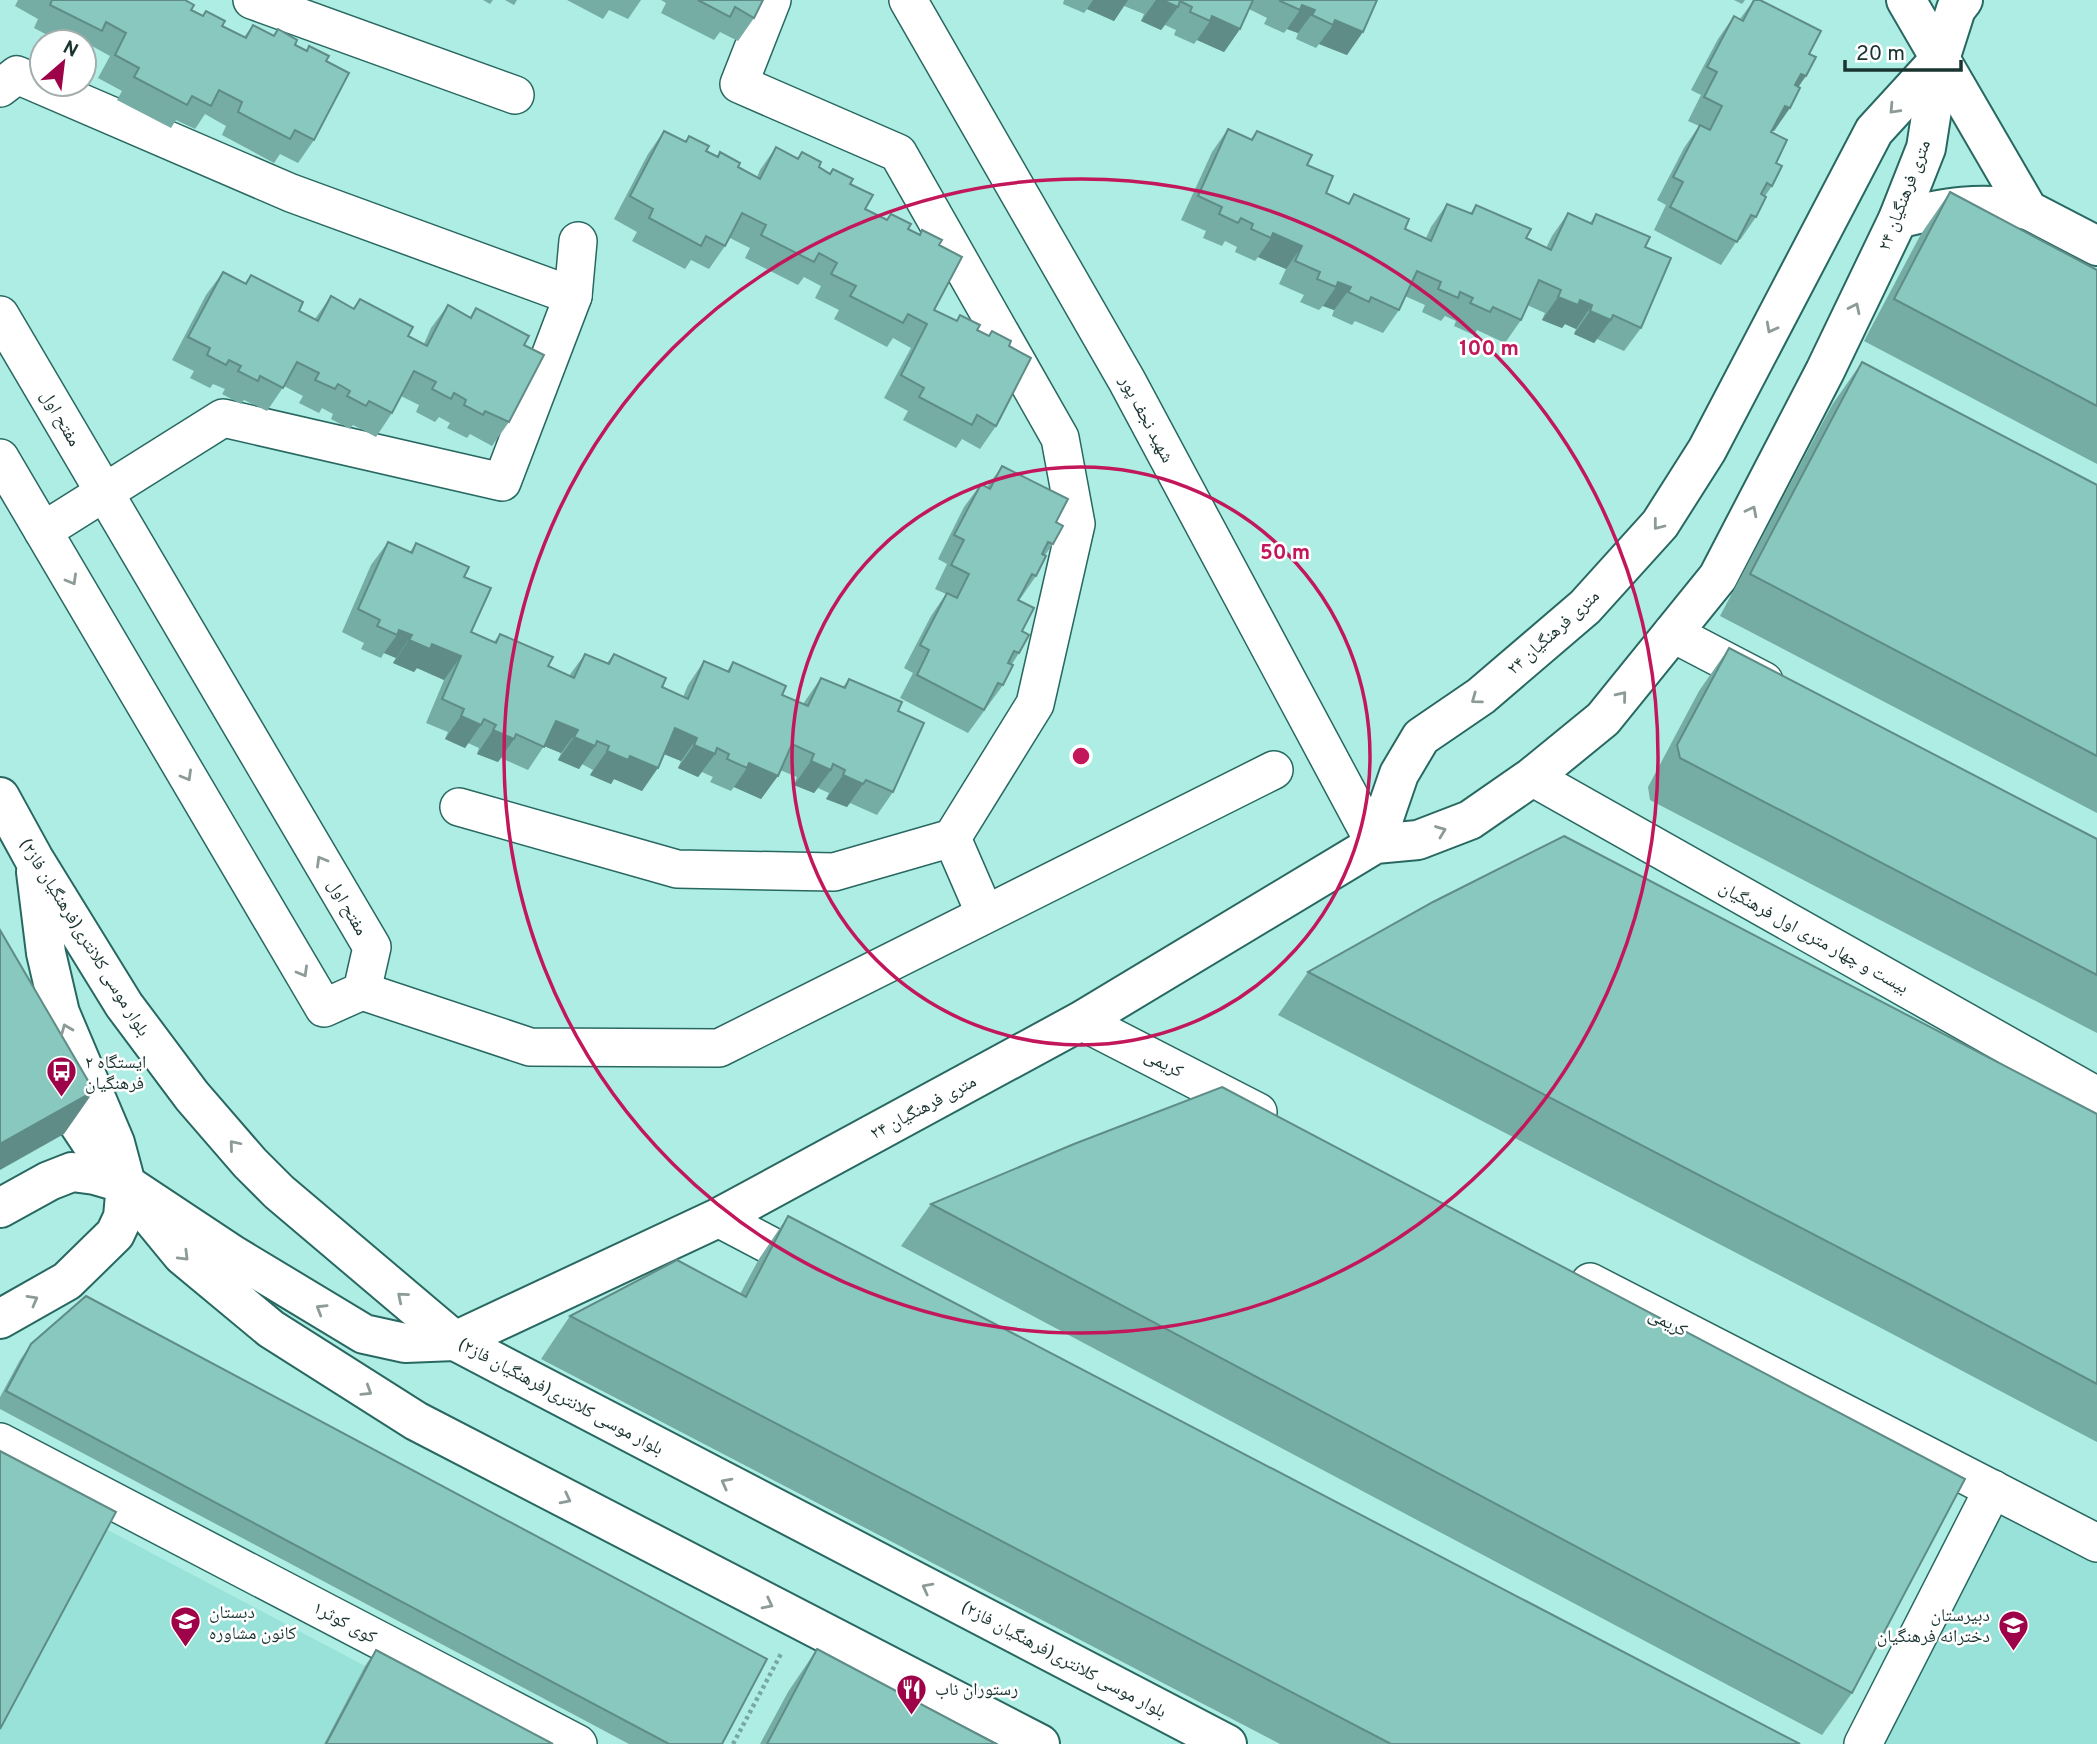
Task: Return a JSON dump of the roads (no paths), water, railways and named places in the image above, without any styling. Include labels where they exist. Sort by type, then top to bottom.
[{"type":"main road","points":[[1906,0],[2028,210]]},
{"type":"main road","points":[[1940,59],[1956,9],[1963,0]]},
{"type":"main road","name":"۲۴ متری فرهنگیان","points":[[1375,844],[1399,774],[1421,737],[1481,696],[1585,607],[1661,524],[1707,450],[1874,131],[1940,59]]},
{"type":"main road","name":"۲۴ متری فرهنگیان","points":[[455,1341],[718,1218],[1082,1021],[1375,844],[1418,840],[1470,820],[1532,777],[1603,719],[1718,577],[1837,377],[1926,148],[1940,59]]},
{"type":"main road","points":[[1898,219],[1933,210],[1970,205],[2000,205],[2028,210],[2097,246]]},
{"type":"main road","name":"بلوار موسی کلانتری(فرهنگیان فاز۲)","points":[[0,797],[34,859],[124,1004],[192,1096],[279,1192],[455,1341],[1227,1744]]},
{"type":"main road","points":[[0,1319],[67,1281],[115,1234],[123,1217],[126,1184],[115,1143],[60,1013],[46,953],[34,859]]},
{"type":"main road","points":[[0,995],[62,1099],[98,1153],[182,1255],[271,1329],[416,1422],[1040,1744]]},
{"type":"main road","points":[[0,1208],[49,1181],[72,1172],[96,1175],[126,1184],[233,1255],[364,1334],[405,1343],[455,1341]]},
{"type":"street","points":[[252,0],[515,95]]},
{"type":"street","points":[[459,807],[677,869],[834,872],[952,838],[1035,704],[1076,524],[1060,438],[898,153],[739,85],[772,0]]},
{"type":"street","name":"شهید نجف پور","points":[[908,0],[1127,381],[1375,844]]},
{"type":"street","points":[[0,88],[17,75],[291,193],[573,296]]},
{"type":"street","points":[[43,531],[223,418],[502,482],[573,296],[578,241]]},
{"type":"street","name":"مفتح اول","points":[[0,315],[372,947],[362,991]]},
{"type":"street","points":[[0,458],[324,1008],[362,991],[530,1047],[719,1048],[1274,770]]},
{"type":"street","points":[[1672,633],[1793,696]]},
{"type":"street","name":"بیست و چهار متری اول فرهنگیان","points":[[1532,777],[2097,1096]]},
{"type":"street","points":[[952,838],[985,914]]},
{"type":"street","name":"کریمی","points":[[1082,1021],[1291,1129]]},
{"type":"street","points":[[718,1218],[841,1282]]},
{"type":"street","name":"کریمی","points":[[1562,1268],[2097,1543]]},
{"type":"street","name":"کوی کوثر۱","points":[[0,1441],[578,1744]]},
{"type":"street","points":[[1863,1744],[1993,1489]]},
{"type":"place","name":"ایستگاه ۲ فرهنگیان","points":[[62,1099]]},
{"type":"place","name":"دبستان کانون مشاوره","points":[[186,1649]]},
{"type":"place","name":"دبیرستان دخترانه فرهنگیان","points":[[2013,1652]]},
{"type":"place","name":"رستوران ناب","points":[[912,1716]]}]
